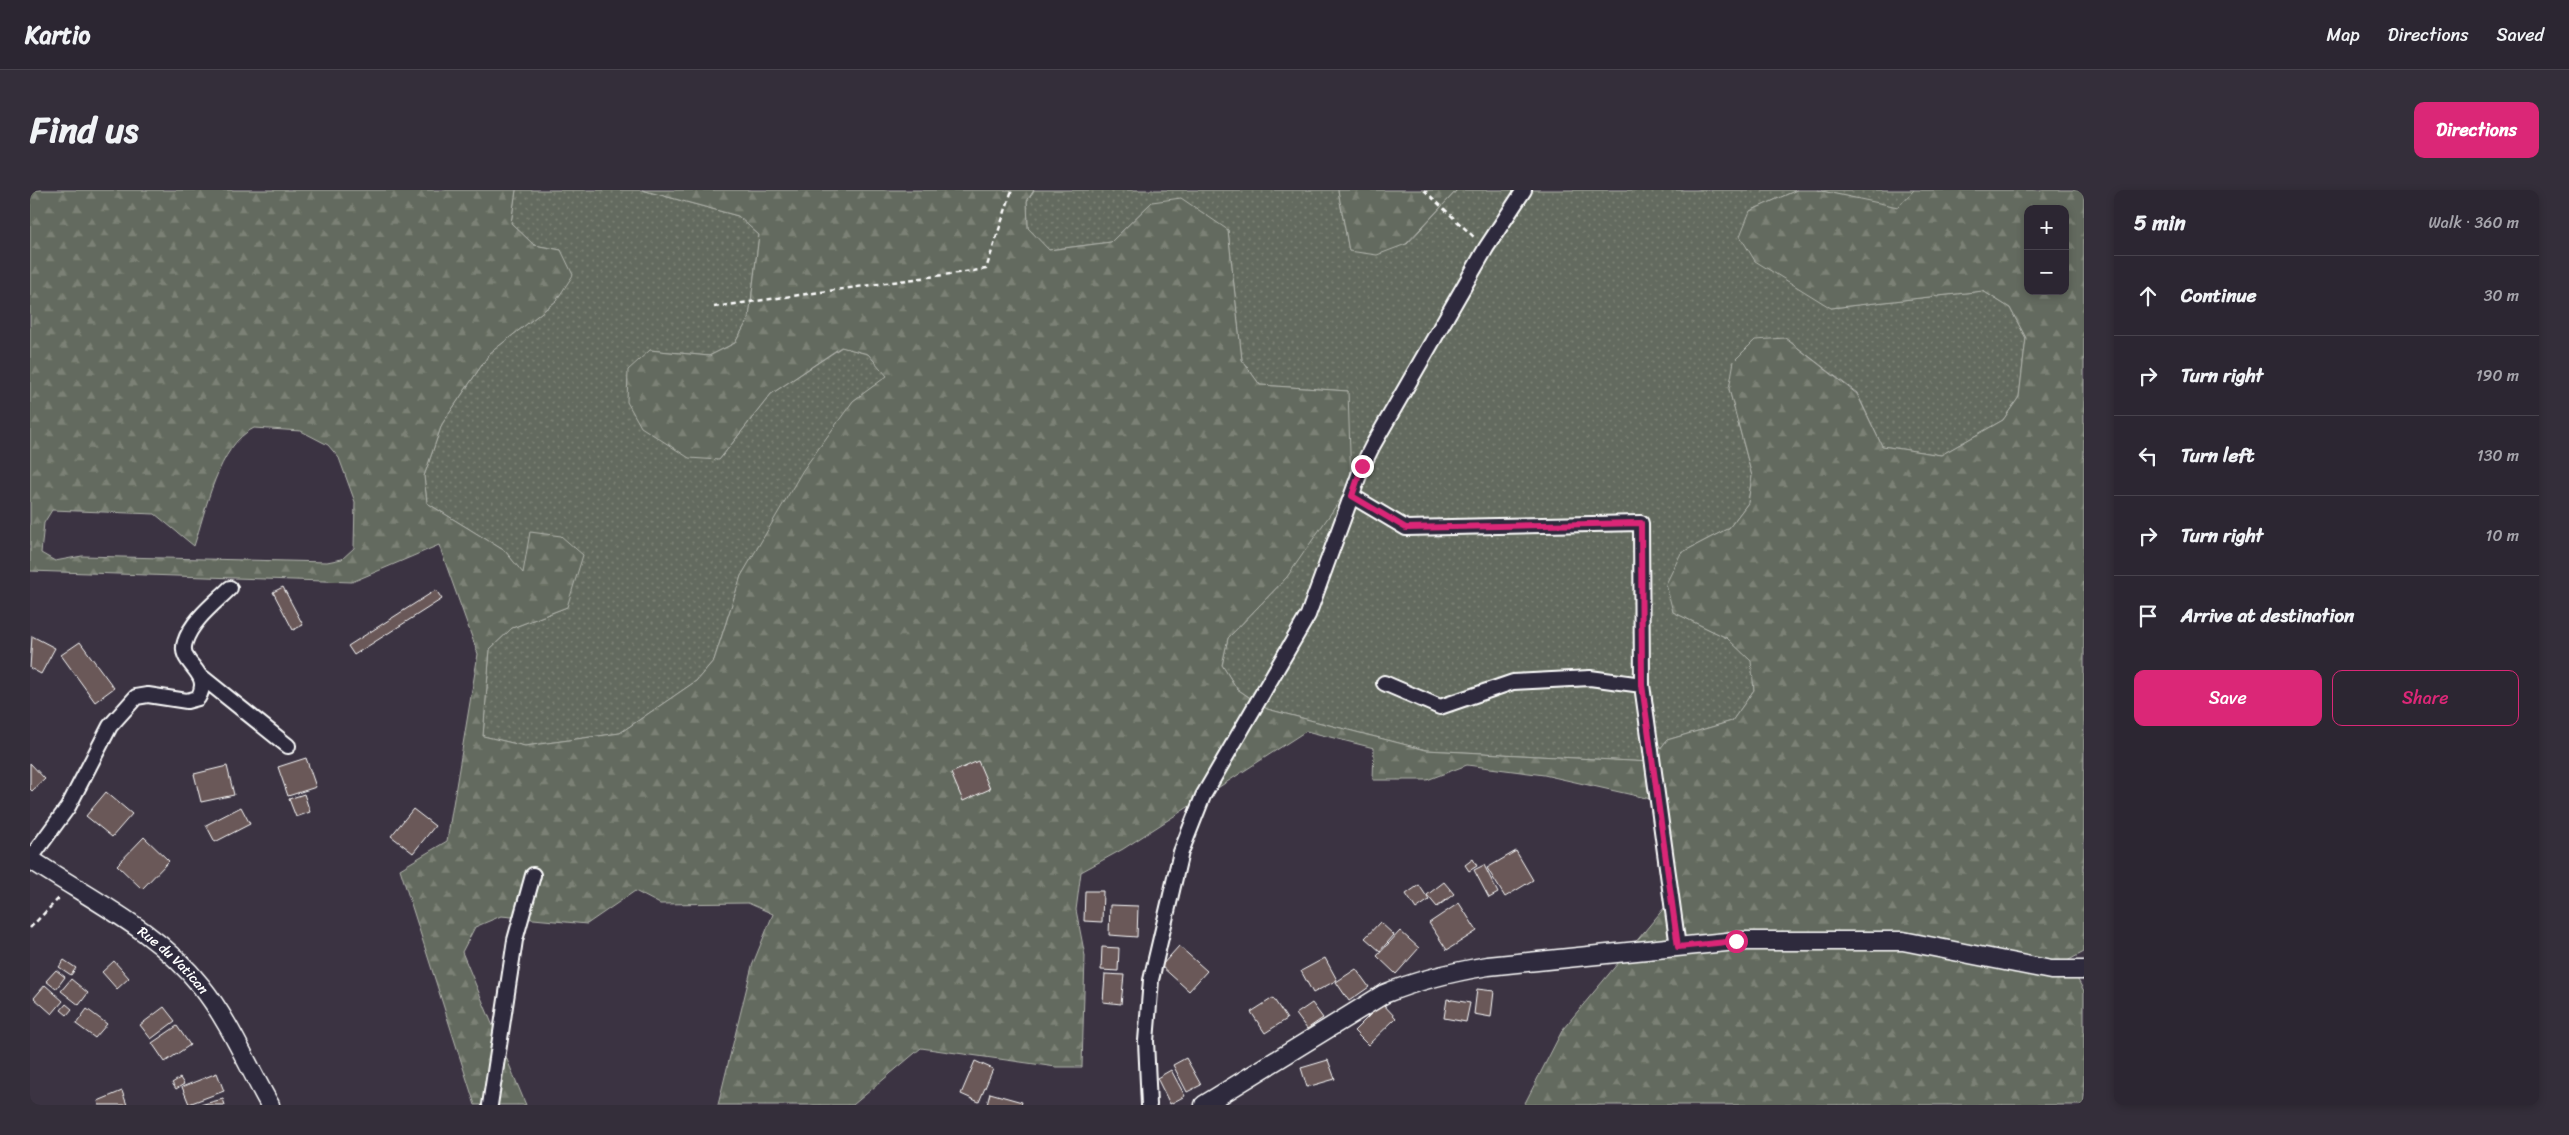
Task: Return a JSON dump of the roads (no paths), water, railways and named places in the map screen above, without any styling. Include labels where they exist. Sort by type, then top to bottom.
[{"type":"street","points":[[1149,1105],[1146,1041],[1151,980],[1180,852],[1203,796],[1308,615],[1362,466],[1486,248],[1524,190]]},
{"type":"street","points":[[1352,496],[1406,528],[1641,523],[1642,685],[1678,947]]},
{"type":"street","points":[[230,588],[193,626],[184,643],[188,660],[202,677],[288,746]]},
{"type":"street","points":[[30,859],[68,807],[110,726],[136,698],[148,695],[193,700],[198,698],[202,691],[202,677]]},
{"type":"street","points":[[1384,683],[1440,707],[1513,682],[1590,678],[1642,685]]},
{"type":"street","name":"Rue du Vatican","points":[[30,859],[122,918],[180,962],[201,986],[225,1021],[270,1105]]},
{"type":"street","points":[[490,1105],[515,940],[533,875]]},
{"type":"street","points":[[1204,1105],[1343,1018],[1409,983],[1448,973],[1488,966],[1736,941],[1903,941],[2050,970],[2084,970]]}]
